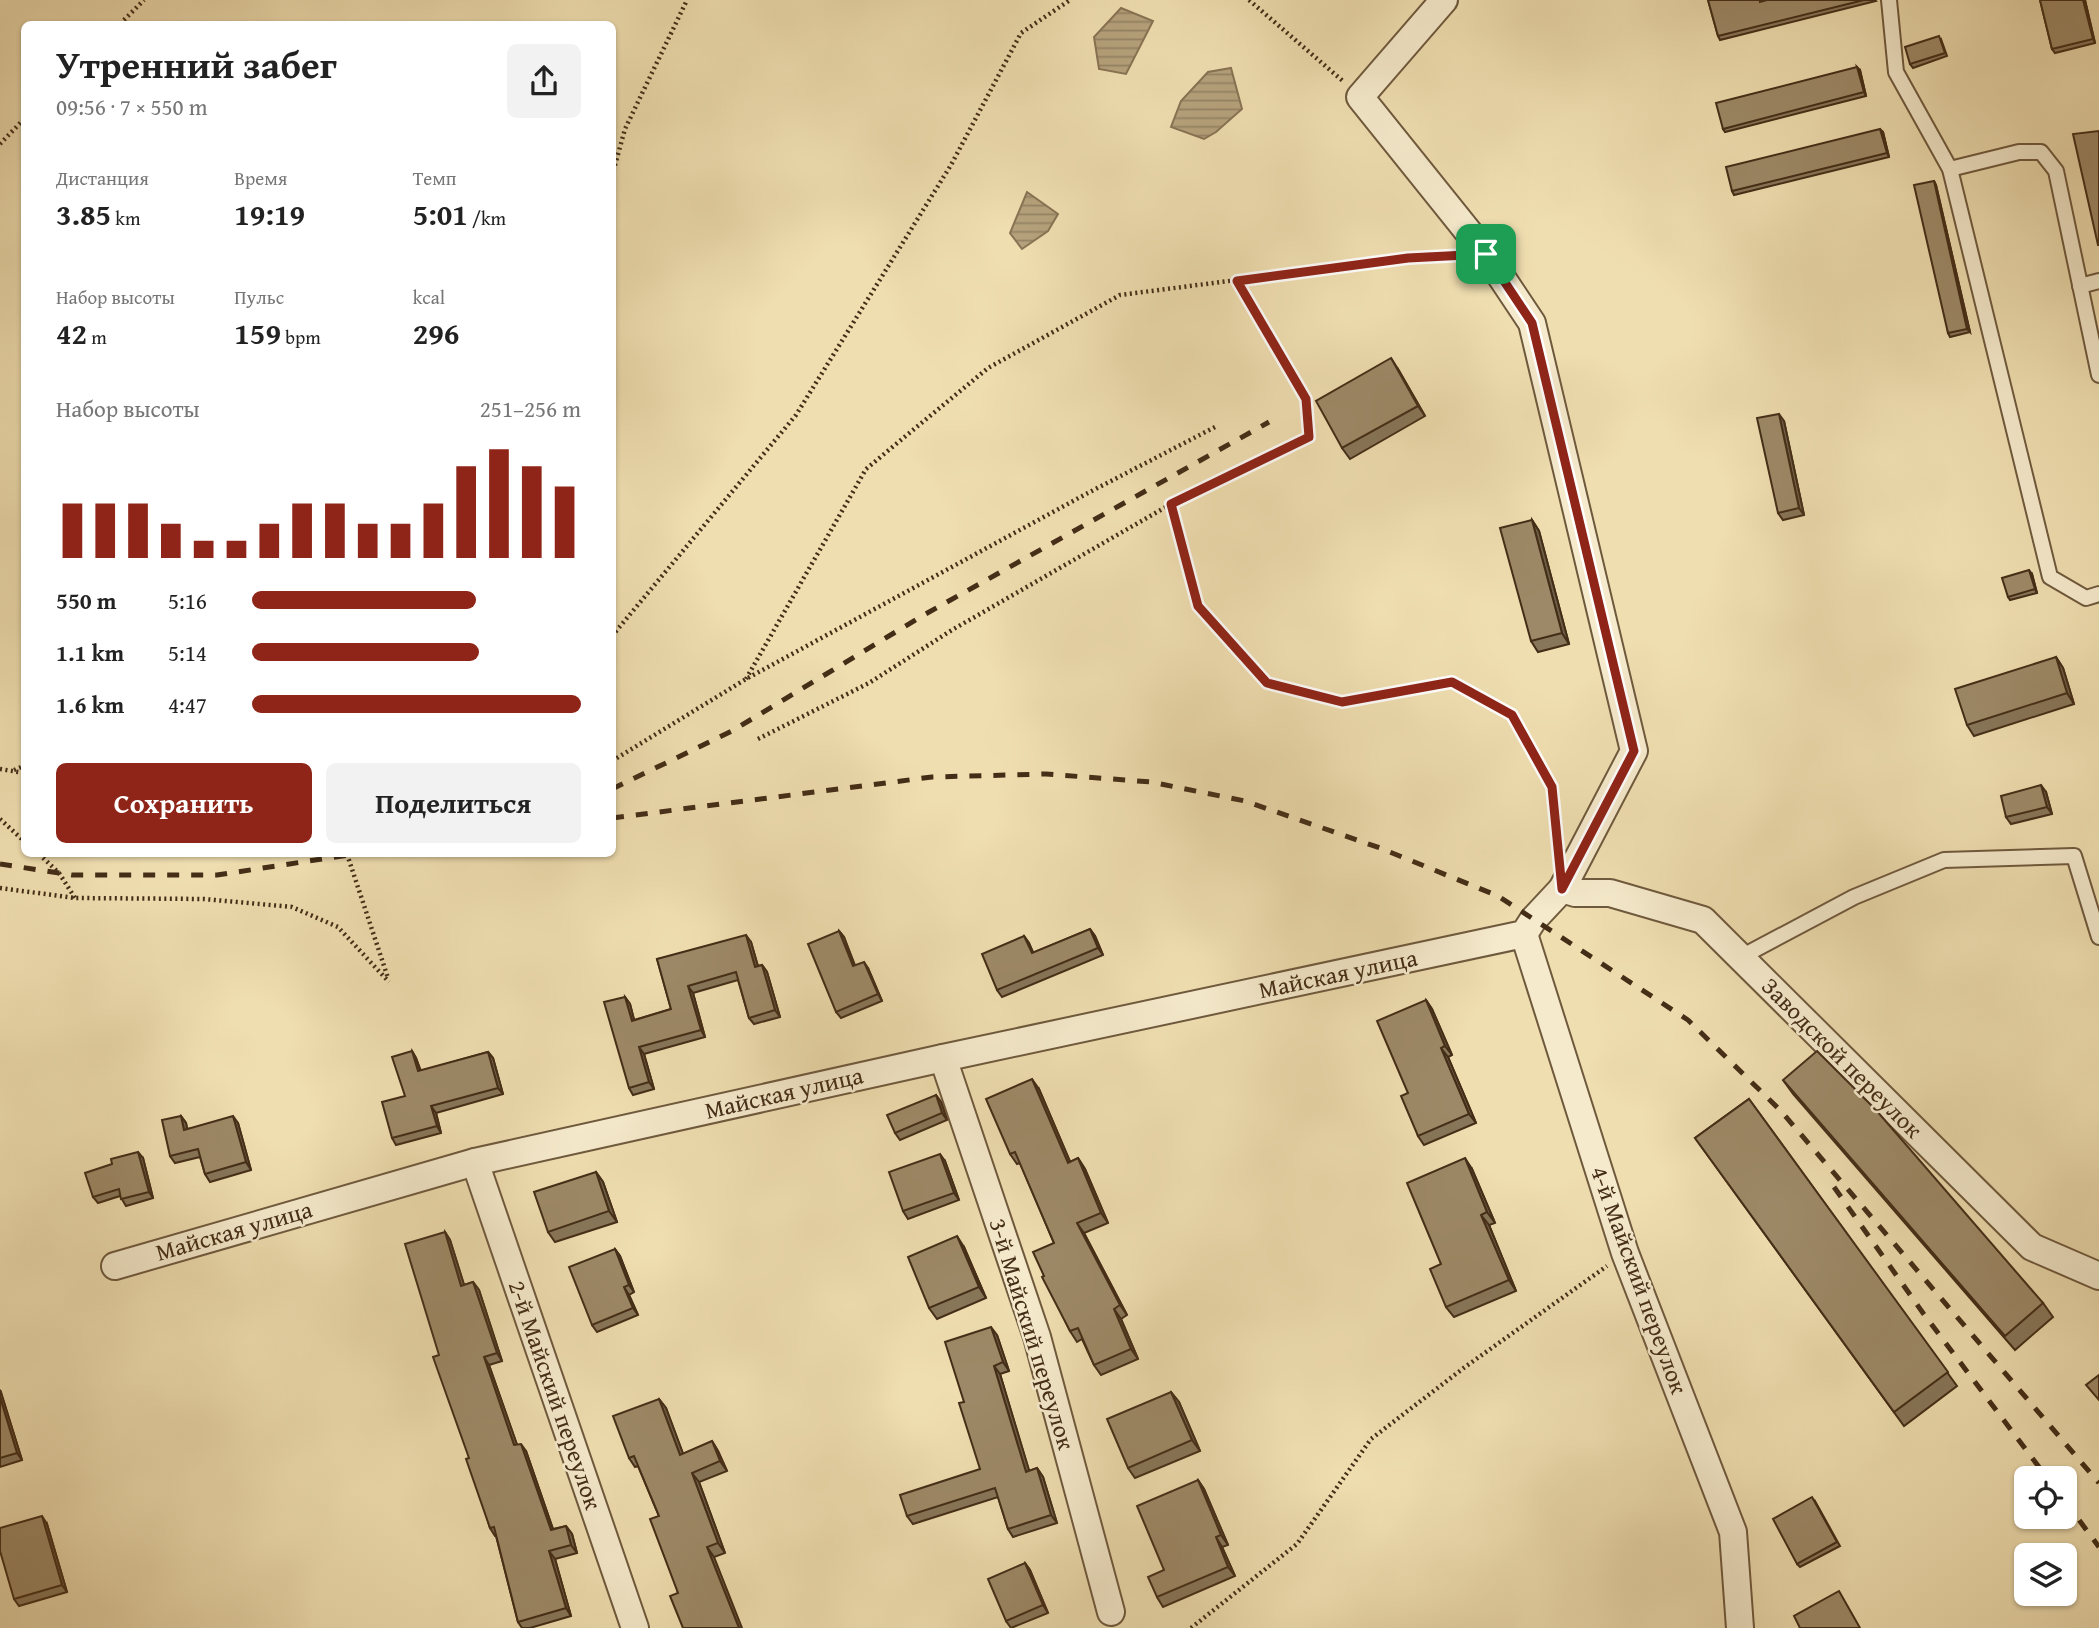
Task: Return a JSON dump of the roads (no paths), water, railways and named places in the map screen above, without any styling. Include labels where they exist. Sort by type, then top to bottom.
[{"type":"street","points":[[1444,0],[1360,97],[1486,254],[1532,323],[1634,751],[1562,889],[1533,920],[1524,934]]},
{"type":"street","name":"Заводской переулок","points":[[1562,889],[1575,893],[1610,893],[1703,920],[2032,1247],[2099,1276]]},
{"type":"street","name":"Майская улица","points":[[115,1266],[475,1162],[943,1058],[1524,934]]},
{"type":"street","name":"4-й Майский переулок","points":[[1524,934],[1625,1253],[1733,1532],[1740,1628]]},
{"type":"street","name":"3-й Майский переулок","points":[[943,1058],[1037,1337],[1111,1612]]},
{"type":"street","name":"2-й Майский переулок","points":[[475,1162],[635,1628]]},
{"type":"lane","points":[[1889,0],[1896,72],[1950,169],[2050,577],[2086,598],[2099,594]]},
{"type":"lane","points":[[1950,169],[2020,152],[2040,152],[2056,171],[2099,376]]},
{"type":"lane","points":[[2080,286],[2099,281]]},
{"type":"lane","points":[[1741,957],[1854,897],[1944,860],[2074,856],[2099,937]]},
{"type":"railway","points":[[616,787],[732,731],[922,616],[1269,422]]},
{"type":"railway","points":[[616,817],[932,777],[1046,774],[1151,782],[1245,801],[1380,848],[1498,896],[1688,1020],[1780,1110],[2099,1483]]},
{"type":"railway","points":[[0,864],[72,875],[217,875],[335,857]]},
{"type":"railway","points":[[1834,1187],[1923,1313],[2038,1466]]},
{"type":"railway","points":[[2077,1517],[2099,1547]]}]
